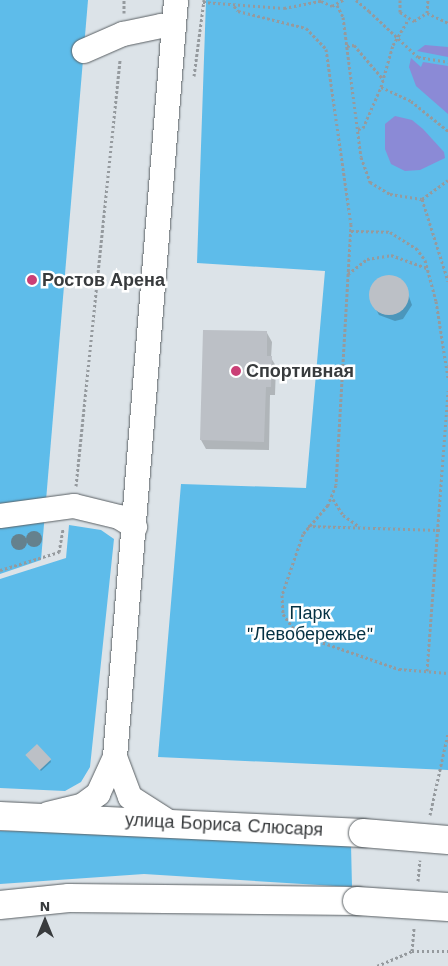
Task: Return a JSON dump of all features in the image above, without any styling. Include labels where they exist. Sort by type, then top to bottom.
[{"type":"main road","name":"улица Бориса Слюсаря","points":[[12,817],[169,822],[363,833],[448,840]]},
{"type":"main road","points":[[0,904],[69,898],[357,901],[448,907]]},
{"type":"street","points":[[12,817],[83,805],[98,794],[115,757],[176,0]]},
{"type":"street","points":[[84,51],[123,34],[161,26],[174,27]]},
{"type":"street","points":[[0,516],[74,506],[119,517],[135,527]]},
{"type":"street","points":[[115,757],[130,797],[169,822]]},
{"type":"path","points":[[0,570],[59,552],[64,524],[74,506],[123,34],[124,0]]},
{"type":"path","points":[[203,2],[234,6],[284,8],[321,1],[337,4],[343,0]]},
{"type":"path","points":[[356,0],[418,57],[448,62]]},
{"type":"path","points":[[400,0],[400,12],[408,20],[419,20],[428,13]]},
{"type":"path","points":[[428,0],[428,13]]},
{"type":"path","points":[[337,4],[343,17],[363,165],[370,182],[390,194],[422,199],[448,180]]},
{"type":"path","points":[[234,6],[238,11],[306,28],[326,49],[330,65],[351,231],[336,486],[332,498],[307,526],[282,595],[286,620],[304,636],[400,669],[448,673]]},
{"type":"path","points":[[428,13],[448,23]]},
{"type":"path","points":[[358,129],[363,128],[381,87],[393,45],[408,20]]},
{"type":"path","points":[[347,46],[354,45],[383,79]]},
{"type":"path","points":[[381,87],[410,102],[448,131]]},
{"type":"path","points":[[422,199],[448,281]]},
{"type":"path","points":[[351,231],[390,232],[416,248],[427,268],[436,301],[448,378]]},
{"type":"path","points":[[348,274],[367,259],[379,256],[402,256],[427,268]]},
{"type":"path","points":[[428,671],[440,530],[448,391]]},
{"type":"path","points":[[332,498],[343,515],[362,528]]},
{"type":"path","points":[[307,526],[440,530]]},
{"type":"path","points":[[377,966],[412,951],[448,951]]},
{"type":"green space","name":"Ростов Арена","points":[[0,0],[88,0],[41,560],[0,574]]},
{"type":"green space","name":"Парк \"Левобережье\"","points":[[206,0],[448,0],[448,770],[158,757],[181,484],[306,488],[325,271],[197,263]]},
{"type":"green space","points":[[69,525],[101,530],[114,539],[90,767],[81,782],[65,791],[0,788],[0,579],[66,558]]},
{"type":"green space","points":[[0,831],[190,833],[351,844],[352,887],[144,874],[0,884]]},
{"type":"shaded area","points":[[425,45],[448,47],[448,57],[417,51]]},
{"type":"shaded area","points":[[411,58],[421,67],[423,62],[448,66],[448,114],[416,86],[409,67]]},
{"type":"shaded area","points":[[395,116],[412,120],[423,129],[444,152],[445,158],[420,170],[405,171],[391,164],[385,149],[385,124]]},
{"type":"building","points":[[393,275],[400,278],[406,284],[409,295],[408,303],[400,312],[393,315],[385,315],[378,312],[370,303],[369,291],[372,284],[381,276]]},
{"type":"building","name":"Спортивная","points":[[203,330],[267,331],[267,356],[272,356],[271,387],[266,387],[264,442],[200,440]]},
{"type":"building","points":[[37,744],[51,759],[40,770],[25,755]]},
{"type":"place","name":"Ростов Арена","points":[[32,280]]},
{"type":"place","name":"Спортивная","points":[[236,371]]}]
